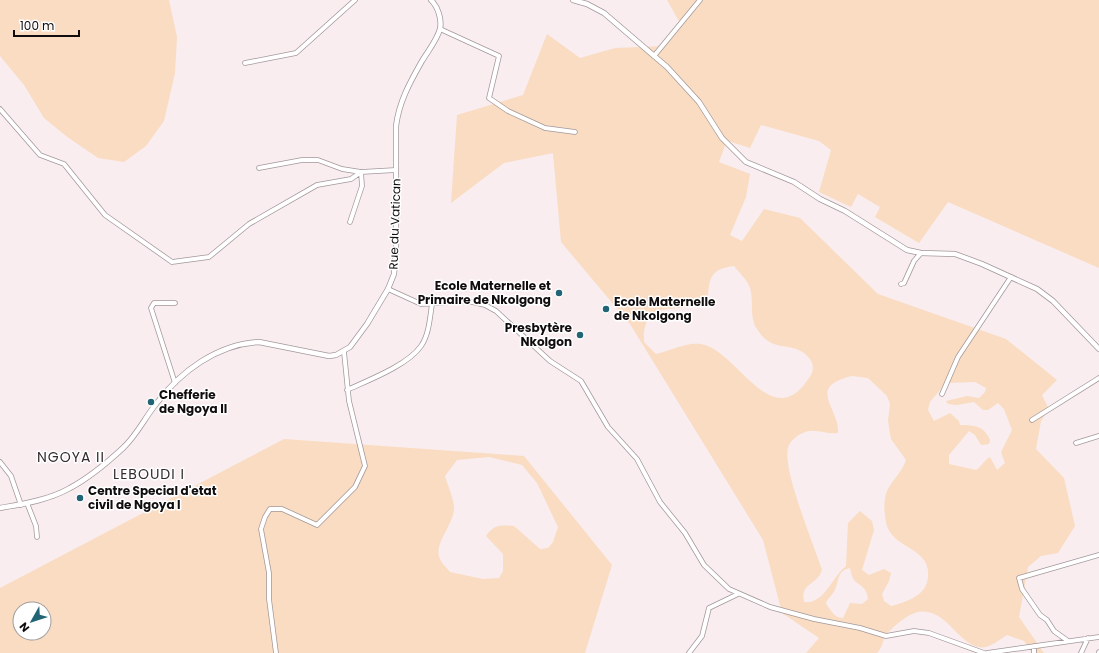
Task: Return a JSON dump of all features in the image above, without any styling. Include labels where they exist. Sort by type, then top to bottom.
[{"type":"street","points":[[245,63],[296,53],[355,0]]},
{"type":"street","points":[[431,0],[437,9],[440,19],[440,28],[500,56],[489,98],[508,111],[545,128],[575,132]]},
{"type":"street","points":[[573,0],[587,4],[604,14],[654,56],[699,102],[722,138],[746,162],[794,182],[907,250],[921,253],[955,254],[1011,277],[1046,295],[1099,349]]},
{"type":"street","points":[[654,56],[700,0]]},
{"type":"street","name":"Rue du Vatican","points":[[344,352],[366,324],[388,289],[395,266],[396,126],[401,102],[440,28]]},
{"type":"street","points":[[0,109],[40,155],[64,164],[105,215],[172,262],[209,257],[248,224],[316,185],[351,179],[361,172]]},
{"type":"street","points":[[259,168],[302,160],[318,160],[342,169],[361,172],[396,170]]},
{"type":"street","points":[[350,222],[362,186],[361,172]]},
{"type":"street","points":[[901,284],[904,283],[914,261],[921,253]]},
{"type":"street","points":[[942,394],[958,358],[1011,277]]},
{"type":"street","points":[[388,289],[415,303],[432,304],[474,301],[490,308],[550,361],[581,380],[608,427],[637,459],[660,502],[685,533],[704,565],[724,586],[738,594],[780,610],[886,636],[914,632],[929,633],[986,653],[1099,637]]},
{"type":"street","points":[[174,383],[151,308],[154,303],[158,302],[176,303]]},
{"type":"street","points":[[347,390],[398,366],[422,346],[429,325],[432,304]]},
{"type":"street","points":[[0,508],[21,505],[70,488],[117,453],[137,432],[154,406],[174,383],[213,354],[232,346],[249,342],[271,344],[320,355],[336,355],[344,352],[347,390],[365,466],[355,487],[317,525],[282,509],[270,509],[264,517],[261,529],[268,573],[269,599],[276,653]]},
{"type":"street","points":[[1032,420],[1099,378]]},
{"type":"street","points":[[1076,443],[1099,436]]},
{"type":"street","points":[[0,462],[11,476],[21,505]]},
{"type":"street","points":[[27,503],[36,526],[37,537]]},
{"type":"street","points":[[1068,641],[1054,631],[1047,620],[1040,615],[1022,590],[1019,578],[1099,555]]},
{"type":"street","points":[[689,653],[702,636],[709,608],[738,594]]},
{"type":"street","points":[[1081,653],[1088,638]]},
{"type":"street","points":[[1034,646],[1034,653]]},
{"type":"shaded area","points":[[0,0],[169,0],[177,37],[175,73],[164,121],[146,146],[124,162],[98,158],[66,136],[44,118],[24,85],[0,56]]},
{"type":"shaded area","points":[[667,0],[1099,0],[1099,268],[948,202],[919,243],[875,217],[880,207],[858,194],[851,207],[819,192],[831,150],[819,141],[761,125],[750,148],[722,139],[726,143],[719,162],[750,174],[746,197],[730,235],[742,241],[764,209],[800,218],[878,294],[1006,339],[1057,380],[1042,395],[1049,409],[1041,421],[1036,449],[1064,478],[1075,526],[1058,553],[1041,556],[1028,567],[1019,617],[1044,653],[1033,653],[1024,641],[1007,635],[989,646],[976,646],[958,634],[940,617],[930,612],[918,612],[905,618],[891,629],[886,635],[877,653],[806,653],[819,638],[782,613],[763,540],[630,324],[561,242],[553,153],[504,163],[451,203],[457,115],[523,95],[547,34],[580,58],[615,48],[664,46],[680,23]],"holes":[[[734,266],[749,285],[753,319],[757,329],[764,337],[777,345],[797,349],[810,359],[813,366],[812,373],[796,393],[782,398],[770,395],[757,387],[718,352],[705,345],[693,344],[681,346],[656,354],[644,342],[645,326],[650,317],[658,311],[699,304],[708,298],[709,285],[713,275],[720,269]],[[852,376],[868,378],[887,396],[890,404],[888,421],[891,439],[906,460],[890,485],[885,496],[884,505],[886,522],[896,539],[919,555],[925,562],[928,570],[927,582],[925,587],[918,595],[907,601],[891,606],[884,601],[882,594],[889,581],[891,573],[884,569],[869,575],[862,570],[874,530],[872,521],[860,511],[848,523],[846,566],[822,595],[811,602],[804,602],[804,591],[817,579],[822,570],[794,489],[787,458],[788,448],[790,443],[795,438],[805,432],[813,431],[838,433],[837,424],[827,392],[830,386],[838,381]],[[975,382],[986,388],[985,392],[979,398],[967,396],[946,401],[948,404],[957,405],[974,402],[983,410],[988,410],[998,403],[1004,409],[1012,430],[1001,452],[1005,463],[997,470],[990,457],[976,470],[949,464],[949,455],[969,431],[975,435],[981,445],[989,444],[990,440],[988,435],[982,429],[970,425],[960,425],[959,421],[950,413],[934,421],[928,410],[930,402],[946,383]],[[850,568],[853,578],[865,590],[868,599],[862,604],[850,603],[843,618],[840,618],[837,617],[826,604],[835,589],[840,575],[845,570]]]},
{"type":"shaded area","points":[[284,439],[524,456],[612,565],[585,653],[0,653],[0,588]],"holes":[[[489,457],[522,465],[537,483],[558,527],[553,542],[548,548],[540,549],[514,526],[498,526],[492,529],[486,536],[503,554],[503,571],[499,578],[483,579],[450,572],[443,564],[438,551],[451,521],[454,509],[452,497],[445,476],[457,460]]]},
{"type":"place","name":"Ecole Maternelle et Primaire de Nkolgong","points":[[559,293]]},
{"type":"place","name":"Ecole Maternelle de Nkolgong","points":[[606,309]]},
{"type":"place","name":"Presbytère Nkolgon","points":[[580,335]]},
{"type":"place","name":"Chefferie de Ngoya II","points":[[151,402]]},
{"type":"place","name":"Centre Special d'etat civil de Ngoya I","points":[[80,498]]},
{"type":"district","name":"NGOYA II","points":[[71,457]]},
{"type":"district","name":"LEBOUDI I","points":[[149,474]]}]
